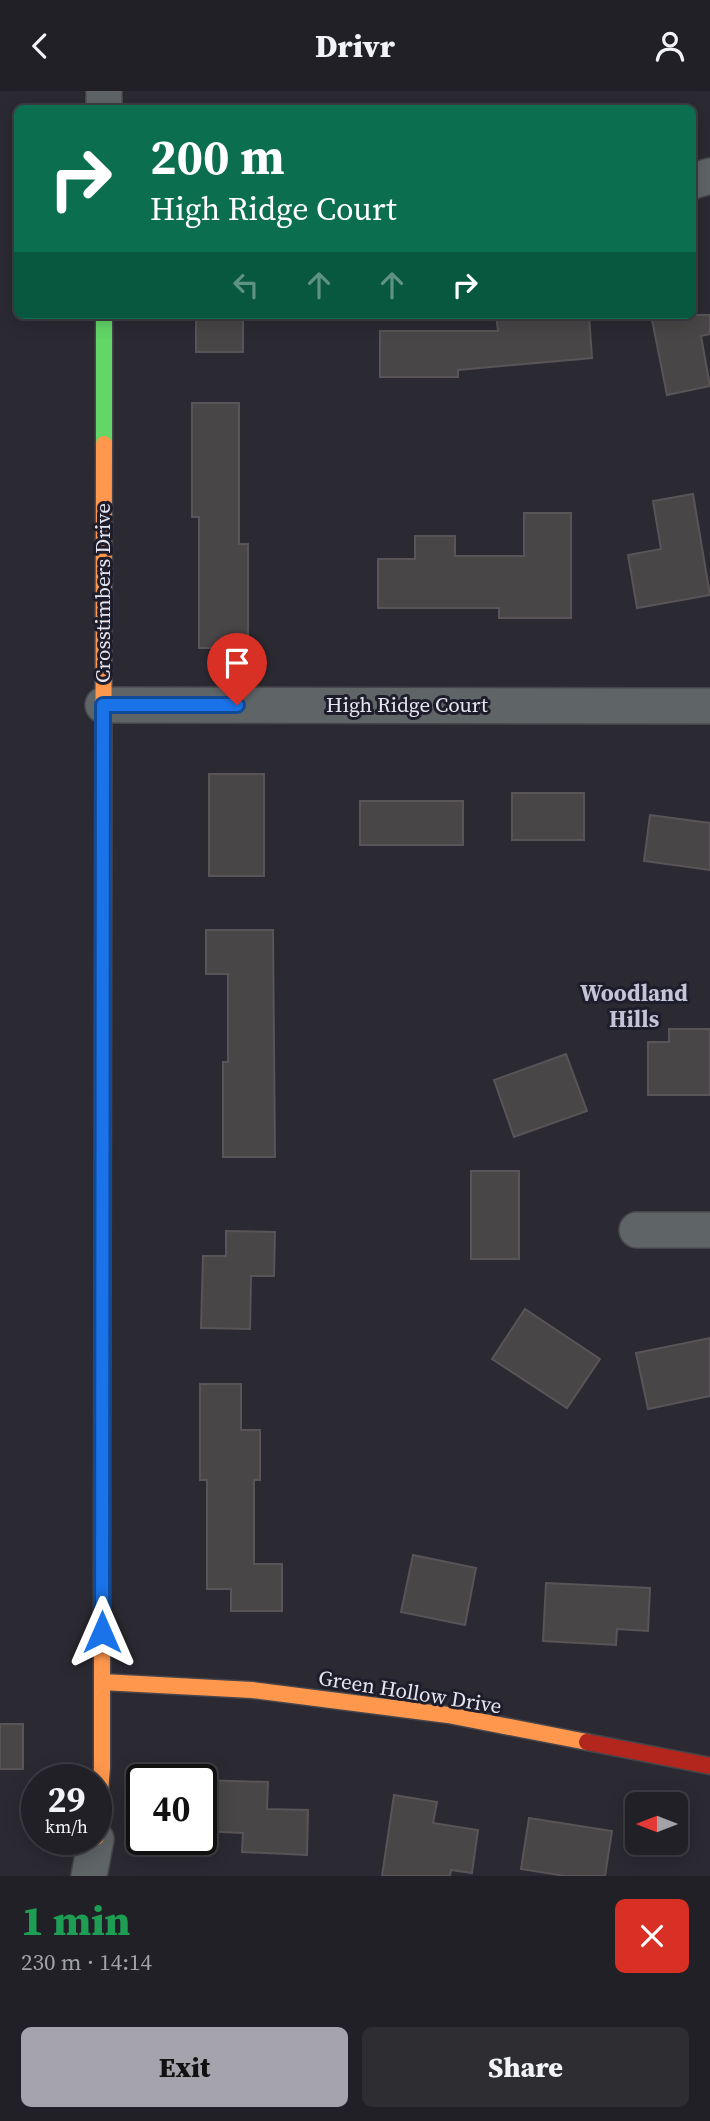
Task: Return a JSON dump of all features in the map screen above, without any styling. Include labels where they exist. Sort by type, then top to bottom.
[{"type":"street","name":"Crosstimbers Drive","points":[[102,1764],[104,319]]},
{"type":"street","name":"High Ridge Court","points":[[103,705],[710,706]]},
{"type":"street","points":[[637,1230],[710,1230]]},
{"type":"street","name":"Green Hollow Drive","points":[[102,1682],[252,1690],[448,1716],[710,1766]]},
{"type":"street","name":"Crosstimbers Drive","points":[[89,1876],[93,1855]]},
{"type":"building","points":[[696,315],[710,315],[710,334],[701,336],[710,386],[667,395],[652,319],[696,319]]},
{"type":"building","points":[[196,319],[243,319],[243,352],[196,352]]},
{"type":"building","points":[[496,319],[589,319],[592,358],[458,370],[458,377],[380,377],[380,331],[498,331]]},
{"type":"building","points":[[192,403],[239,403],[239,544],[248,544],[248,648],[199,648],[199,517],[192,517]]},
{"type":"building","points":[[693,494],[710,595],[637,608],[628,555],[661,549],[653,501]]},
{"type":"building","points":[[524,513],[571,513],[571,618],[499,618],[499,608],[378,608],[378,559],[415,559],[415,536],[455,536],[455,556],[524,556]]},
{"type":"building","points":[[209,774],[264,774],[264,876],[209,876]]},
{"type":"building","points":[[512,793],[584,793],[584,840],[512,840]]},
{"type":"building","points":[[360,801],[463,801],[463,845],[360,845]]},
{"type":"building","points":[[650,815],[710,823],[710,870],[644,861]]},
{"type":"building","points":[[206,930],[273,930],[275,1157],[223,1157],[223,1062],[228,1062],[228,974],[206,974]]},
{"type":"building","points":[[669,1029],[710,1029],[710,1095],[648,1095],[648,1042],[669,1042]]},
{"type":"building","points":[[566,1054],[587,1111],[514,1137],[494,1080]]},
{"type":"building","points":[[471,1171],[519,1171],[519,1259],[471,1259]]},
{"type":"building","points":[[226,1231],[275,1232],[274,1276],[251,1276],[250,1329],[201,1328],[203,1256],[226,1256]]},
{"type":"building","points":[[525,1309],[600,1359],[567,1408],[492,1359]]},
{"type":"building","points":[[710,1338],[710,1396],[648,1409],[636,1353]]},
{"type":"building","points":[[200,1384],[241,1384],[241,1430],[260,1430],[260,1480],[254,1480],[254,1564],[282,1564],[282,1611],[231,1611],[231,1589],[207,1589],[207,1480],[200,1480]]},
{"type":"building","points":[[413,1555],[476,1568],[465,1625],[401,1612]]},
{"type":"building","points":[[546,1583],[650,1588],[648,1631],[617,1629],[616,1645],[543,1641]]},
{"type":"building","points":[[0,1724],[23,1724],[21,1769],[0,1769]]},
{"type":"building","points":[[217,1780],[268,1782],[267,1809],[308,1810],[307,1855],[242,1852],[243,1833],[217,1832]]},
{"type":"building","points":[[394,1795],[437,1802],[433,1823],[478,1830],[472,1873],[451,1870],[450,1876],[382,1876]]},
{"type":"building","points":[[529,1818],[612,1831],[605,1876],[565,1876],[521,1869]]},
{"type":"traffic: fast","points":[[104,319],[104,444]]},
{"type":"traffic: fast","points":[[102,1571],[103,992]]},
{"type":"traffic: slow","points":[[103,992],[104,444]]},
{"type":"traffic: slow","points":[[102,1571],[102,1764]]},
{"type":"traffic: slow","points":[[102,1682],[252,1690],[448,1715],[587,1742]]},
{"type":"traffic: jam","points":[[587,1742],[710,1766]]},
{"type":"district","name":"Woodland Hills","points":[[634,1006]]},
{"type":"route","points":[[102,1632],[103,705],[237,705]]}]
